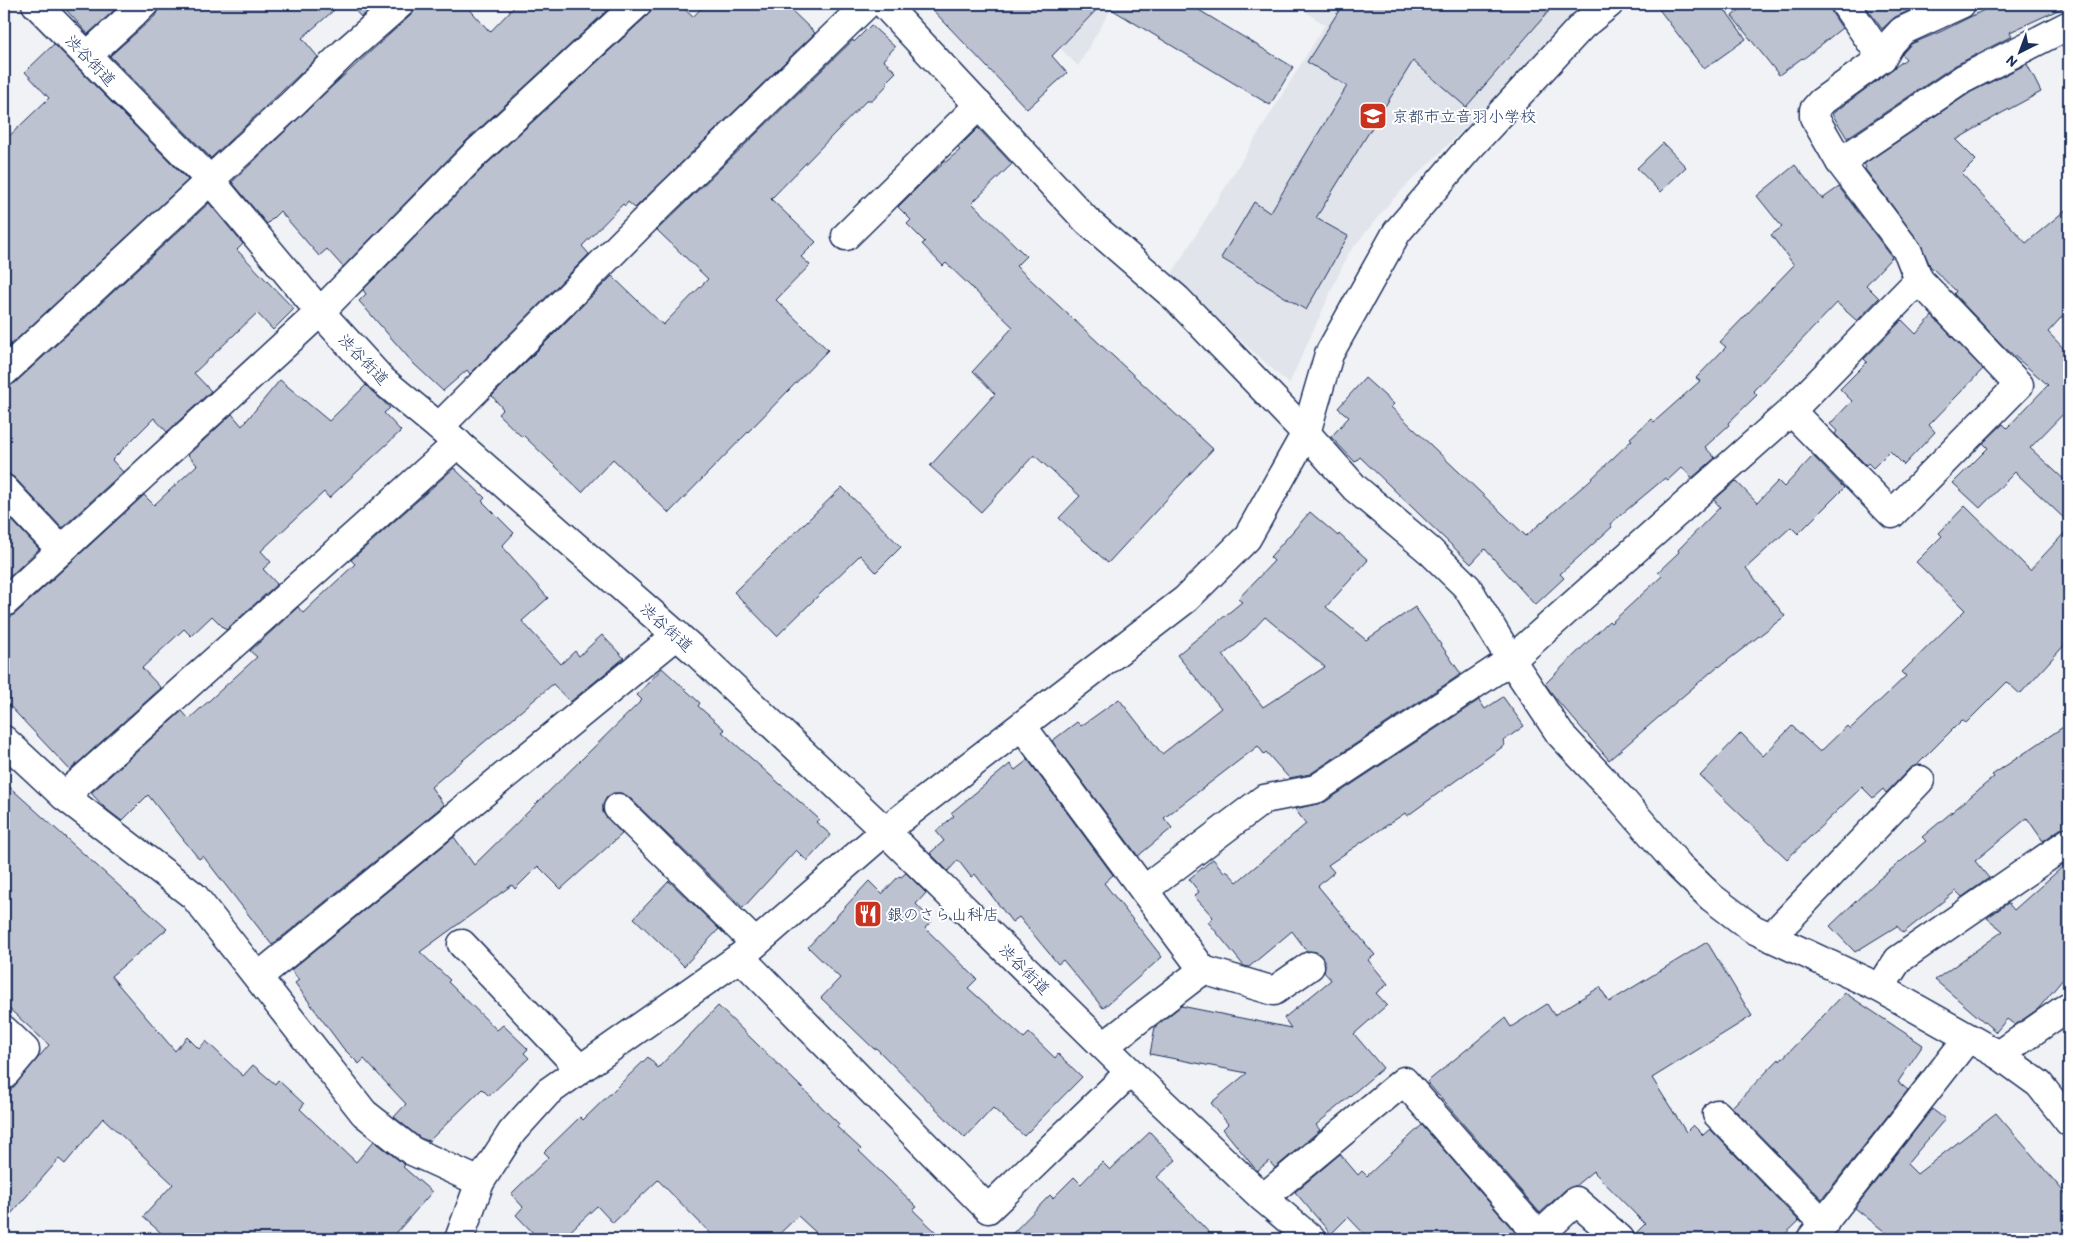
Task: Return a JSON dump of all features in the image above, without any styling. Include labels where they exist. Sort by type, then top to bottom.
[{"type":"street","name":"渋谷街道","points":[[36,4],[210,180],[320,312],[382,380],[449,435],[677,635],[885,831],[1130,1072],[1263,1198],[1297,1235]]},
{"type":"street","points":[[87,56],[144,4]]},
{"type":"street","points":[[4,372],[345,52],[400,4]]},
{"type":"street","points":[[4,603],[320,312],[476,153],[637,4]]},
{"type":"street","points":[[64,796],[449,435],[662,203],[867,4]]},
{"type":"street","points":[[884,4],[1087,221],[1178,299],[1306,433],[1355,488],[1430,551],[1467,587],[1511,660],[1560,734],[1623,801],[1679,866],[1711,897],[1753,929],[1772,936],[1880,988],[1999,1056],[2039,1084],[2069,1122]]},
{"type":"street","points":[[459,1239],[480,1182],[512,1132],[548,1092],[747,950],[885,831],[1186,599],[1247,538],[1306,433],[1329,354],[1397,232],[1469,148],[1582,26],[1609,4]]},
{"type":"street","points":[[1845,4],[1882,58]]},
{"type":"street","points":[[1791,411],[1892,514],[2019,385],[1918,280],[1908,252],[1840,162],[1814,117],[1814,110],[1821,102],[1882,58],[1891,43],[1902,31],[1961,4]]},
{"type":"street","points":[[1840,162],[1963,79],[2069,25]]},
{"type":"street","points":[[846,236],[979,105]]},
{"type":"street","points":[[1144,890],[1264,799],[1316,789],[1511,660],[1791,411],[1918,280]]},
{"type":"street","points":[[4,489],[61,550]]},
{"type":"street","points":[[258,977],[677,635]]},
{"type":"street","points":[[1022,726],[1203,970],[1274,991],[1310,966]]},
{"type":"street","points":[[4,740],[64,796],[194,896],[364,1113],[412,1151],[480,1182]]},
{"type":"street","points":[[1772,936],[1920,780]]},
{"type":"street","points":[[618,808],[988,1209],[1130,1072]]},
{"type":"street","points":[[1880,988],[1898,960],[2069,842]]},
{"type":"street","points":[[462,944],[580,1069]]},
{"type":"street","points":[[1104,1046],[1203,970]]},
{"type":"street","points":[[1999,1056],[2069,1006]]},
{"type":"street","points":[[4,1030],[26,1050],[4,1075]]},
{"type":"street","points":[[1717,1114],[1817,1232],[1968,1038]]},
{"type":"street","points":[[1263,1198],[1404,1081],[1537,1238],[1576,1201],[1620,1239]]},
{"type":"shaded area","points":[[1016,4],[1114,4],[1078,66]]},
{"type":"shaded area","name":"京都市立音羽小学校","points":[[1295,4],[1594,4],[1562,32],[1391,201],[1348,254],[1289,384],[1170,277],[1325,25]]},
{"type":"building","points":[[61,4],[121,4],[88,34]]},
{"type":"building","points":[[159,4],[341,4],[302,38],[318,57],[211,158],[110,56],[155,16],[159,9]]},
{"type":"building","points":[[349,4],[377,4],[361,17]]},
{"type":"building","points":[[415,4],[465,4],[490,32],[517,4],[614,4],[465,142],[343,267],[327,249],[319,256],[280,211],[267,224],[232,182],[339,80],[410,16],[415,10]]},
{"type":"building","points":[[652,4],[679,4],[693,17],[705,4],[785,4],[815,33],[635,208],[628,202],[625,206],[623,204],[582,246],[589,254],[470,374],[467,370],[443,391],[414,364],[359,301],[366,294],[363,290],[487,164],[648,15],[652,9]]},
{"type":"building","points":[[927,4],[1102,4],[1052,56],[1067,73],[1027,109]]},
{"type":"building","points":[[1103,4],[1189,4],[1293,67],[1270,105]]},
{"type":"building","points":[[1343,4],[1555,4],[1466,107],[1413,61],[1316,218],[1348,236],[1306,310],[1221,258],[1254,202],[1270,213],[1347,86],[1307,62]]},
{"type":"building","points":[[1655,4],[1721,4],[1746,39],[1704,69]]},
{"type":"building","points":[[1747,4],[1830,4],[1832,13],[1842,28],[1803,59],[1779,75],[1732,16]]},
{"type":"building","points":[[1864,4],[1924,4],[1895,17],[1882,29]]},
{"type":"building","points":[[1996,4],[2069,5],[2010,32],[2012,36],[1954,66],[1847,138],[1832,114],[1906,59],[1902,54],[1911,44]]},
{"type":"building","points":[[871,25],[895,47],[883,60],[896,72],[873,100],[867,100],[771,199],[816,242],[801,257],[810,265],[776,300],[828,350],[669,513],[613,459],[582,492],[523,435],[522,437],[498,414],[503,409],[492,396],[612,276],[663,325],[708,279],[657,230],[853,40],[854,42]]},
{"type":"building","points":[[54,44],[188,180],[4,351],[4,141],[49,98],[25,72]]},
{"type":"building","points":[[2027,64],[2041,92],[1956,140],[1976,160],[1962,174],[2026,243],[2069,207],[2069,309],[2048,332],[2069,354],[2069,408],[2030,448],[2069,484],[2069,523],[2015,472],[1980,508],[1953,483],[1988,448],[1983,443],[2003,424],[2007,428],[2048,385],[2004,347],[1954,294],[1956,291],[1930,266],[1920,243],[1865,169],[1864,164],[1971,92]]},
{"type":"building","points":[[978,128],[1012,164],[972,203],[1026,256],[1016,266],[1213,449],[1108,563],[1059,518],[1080,496],[1034,455],[981,512],[930,466],[995,394],[973,371],[1013,327],[946,263],[943,266],[922,244],[925,242],[907,224],[911,220],[898,207],[930,175],[960,150],[958,148]]},
{"type":"building","points":[[1663,143],[1686,167],[1660,192],[1637,168]]},
{"type":"building","points":[[1795,165],[1822,199],[1839,187],[1892,257],[1866,285],[1879,298],[1857,321],[1837,303],[1753,391],[1757,395],[1705,447],[1715,458],[1692,478],[1682,467],[1668,480],[1665,478],[1610,524],[1612,527],[1560,574],[1564,578],[1535,605],[1485,549],[1471,564],[1360,457],[1355,462],[1331,437],[1349,417],[1338,408],[1365,378],[1394,404],[1391,407],[1526,536],[1589,481],[1651,419],[1654,422],[1700,381],[1696,378],[1726,347],[1720,342],[1794,265],[1771,235],[1782,227],[1757,196]]},
{"type":"building","points":[[209,203],[243,244],[237,250],[294,309],[273,330],[257,313],[194,373],[211,391],[167,432],[154,418],[112,460],[123,472],[62,528],[15,478],[9,474],[4,474],[4,387],[15,383]]},
{"type":"building","points":[[1932,316],[1983,369],[1929,425],[1935,432],[1904,465],[1890,451],[1873,468],[1868,463],[1866,465],[1835,434],[1837,431],[1830,424],[1852,401],[1840,389],[1867,362],[1864,359],[1902,320],[1916,334]]},
{"type":"building","points":[[280,380],[329,421],[366,385],[390,408],[384,413],[401,431],[329,498],[324,492],[261,551],[271,562],[263,569],[277,584],[226,630],[212,616],[191,636],[184,629],[142,668],[161,688],[70,770],[4,700],[4,618],[15,614],[144,495],[154,505],[197,465],[188,455],[232,414],[242,426]]},
{"type":"building","points":[[1813,456],[1844,488],[1798,534],[1791,527],[1746,568],[1785,616],[1718,666],[1609,760],[1545,684],[1609,621],[1611,623],[1662,576],[1658,572],[1720,507],[1714,500],[1736,481],[1757,503],[1778,481],[1784,487]]},
{"type":"building","points":[[454,468],[485,498],[482,501],[514,533],[502,546],[548,598],[522,621],[561,664],[575,651],[579,656],[602,635],[624,658],[570,702],[553,684],[431,787],[444,805],[272,945],[203,856],[199,859],[148,795],[122,821],[105,808],[91,793],[182,711],[189,719],[257,657],[250,651],[298,607],[303,613],[355,564],[351,560]]},
{"type":"building","points":[[842,487],[901,547],[876,572],[860,555],[777,636],[734,592]]},
{"type":"building","points":[[1965,506],[2030,570],[2069,528],[2069,640],[2020,694],[2007,682],[1966,723],[1962,720],[1886,793],[1883,789],[1873,798],[1862,787],[1787,859],[1700,776],[1741,733],[1763,756],[1792,726],[1820,752],[1847,726],[1850,729],[1906,676],[1902,672],[1965,610],[1916,562],[1942,536],[1939,533]]},
{"type":"building","points":[[4,512],[39,549],[4,582]]},
{"type":"building","points":[[1310,512],[1338,536],[1339,534],[1368,560],[1326,607],[1366,640],[1415,607],[1461,674],[1310,774],[1289,778],[1266,752],[1264,754],[1258,746],[1164,818],[1172,828],[1138,856],[1052,741],[1077,722],[1081,726],[1119,699],[1162,754],[1221,708],[1177,655],[1242,602],[1238,599],[1274,561],[1270,557]],"holes":[[[1265,617],[1325,667],[1263,707],[1223,655],[1247,636]]]},
{"type":"building","points":[[662,668],[700,703],[698,706],[725,730],[722,732],[819,819],[816,822],[831,835],[807,861],[796,850],[743,908],[629,797],[621,793],[613,793],[607,797],[603,805],[603,813],[622,834],[561,889],[538,866],[515,889],[512,885],[420,952],[450,980],[448,982],[497,1030],[503,1025],[528,1049],[524,1053],[529,1058],[489,1096],[482,1089],[429,1141],[420,1138],[394,1117],[406,1104],[364,1059],[359,1064],[343,1048],[295,983],[299,980],[291,970],[454,837],[474,865],[642,700],[637,695]]},
{"type":"building","points":[[1503,697],[1524,726],[1503,741],[1505,745],[1407,816],[1405,813],[1328,865],[1334,872],[1318,886],[1375,955],[1368,960],[1388,984],[1376,993],[1387,1005],[1354,1034],[1383,1068],[1316,1125],[1320,1130],[1275,1168],[1269,1161],[1257,1171],[1223,1129],[1228,1124],[1211,1103],[1247,1073],[1150,1054],[1155,1027],[1181,1006],[1291,1028],[1284,1018],[1331,980],[1324,972],[1325,964],[1322,957],[1316,952],[1307,951],[1292,931],[1249,967],[1244,966],[1208,922],[1213,917],[1194,896],[1199,892],[1189,879],[1213,859],[1224,872],[1226,870],[1237,882],[1306,824],[1295,809],[1325,802],[1479,700],[1485,709]]},
{"type":"building","points":[[2069,723],[2069,827],[2060,829],[2043,841],[2027,818],[1975,861],[1989,878],[1962,897],[1956,891],[1903,933],[1897,926],[1855,952],[1830,926],[1878,880],[1926,841],[1922,837],[1994,777],[1992,775]]},
{"type":"building","points":[[1028,760],[1113,875],[1104,883],[1162,957],[1103,1008],[1063,960],[1058,964],[1019,917],[1012,922],[975,874],[971,877],[958,860],[948,871],[930,853],[944,841],[936,831],[954,816],[951,813],[1010,764],[1015,770]]},
{"type":"building","points":[[4,782],[167,929],[111,976],[175,1051],[187,1037],[199,1049],[206,1041],[243,1076],[253,1065],[275,1084],[278,1080],[304,1104],[300,1109],[356,1162],[374,1141],[405,1165],[403,1167],[432,1192],[391,1239],[168,1239],[143,1217],[173,1184],[103,1118],[65,1164],[59,1159],[4,1222],[4,1098],[49,1045],[4,1004]]},
{"type":"building","points":[[2069,861],[2069,972],[2038,1009],[2015,1025],[2007,1019],[1996,1032],[1935,980],[2003,931],[1987,918],[2008,903],[2014,910]]},
{"type":"building","points":[[906,873],[926,893],[916,904],[932,921],[925,928],[977,979],[968,988],[1024,1038],[1029,1033],[1055,1058],[1058,1054],[1082,1077],[1024,1136],[993,1108],[965,1138],[876,1048],[874,1049],[821,998],[840,978],[808,947],[869,881],[882,894],[899,876],[901,877]]},
{"type":"building","points":[[669,881],[719,929],[684,966],[634,918]]},
{"type":"building","points":[[1707,942],[1752,1016],[1652,1078],[1686,1132],[1693,1125],[1703,1135],[1710,1129],[1799,1221],[1780,1239],[1635,1239],[1635,1234],[1645,1224],[1593,1171],[1575,1186],[1565,1190],[1540,1213],[1427,1082],[1505,1018],[1511,1027],[1547,1004],[1554,1015],[1600,987],[1609,1002]]},
{"type":"building","points":[[1845,993],[1923,1045],[1898,1082],[1908,1090],[1822,1199],[1732,1107],[1779,1059],[1780,1061]]},
{"type":"building","points":[[718,1006],[839,1124],[837,1127],[917,1207],[913,1210],[943,1239],[823,1239],[798,1216],[774,1239],[716,1239],[658,1180],[613,1223],[597,1206],[562,1239],[539,1239],[516,1215],[523,1207],[511,1194],[549,1157],[544,1152],[580,1117],[583,1120],[648,1057],[658,1068]]},
{"type":"building","points":[[1932,1109],[1945,1119],[1907,1164],[1917,1174],[1996,1113],[2069,1198],[2069,1239],[1894,1239],[1855,1208]]},
{"type":"building","points":[[1422,1125],[1520,1239],[1369,1239],[1348,1217],[1331,1234],[1295,1192],[1340,1154],[1358,1175],[1362,1171],[1367,1176]]},
{"type":"building","points":[[1150,1132],[1176,1160],[1157,1177],[1215,1239],[1007,1239],[1050,1195],[1053,1198],[1074,1177],[1081,1184],[1102,1162],[1110,1170]]},
{"type":"place","name":"京都市立音羽小学校","points":[[1373,116]]},
{"type":"place","name":"銀のさら山科店","points":[[868,914]]}]
